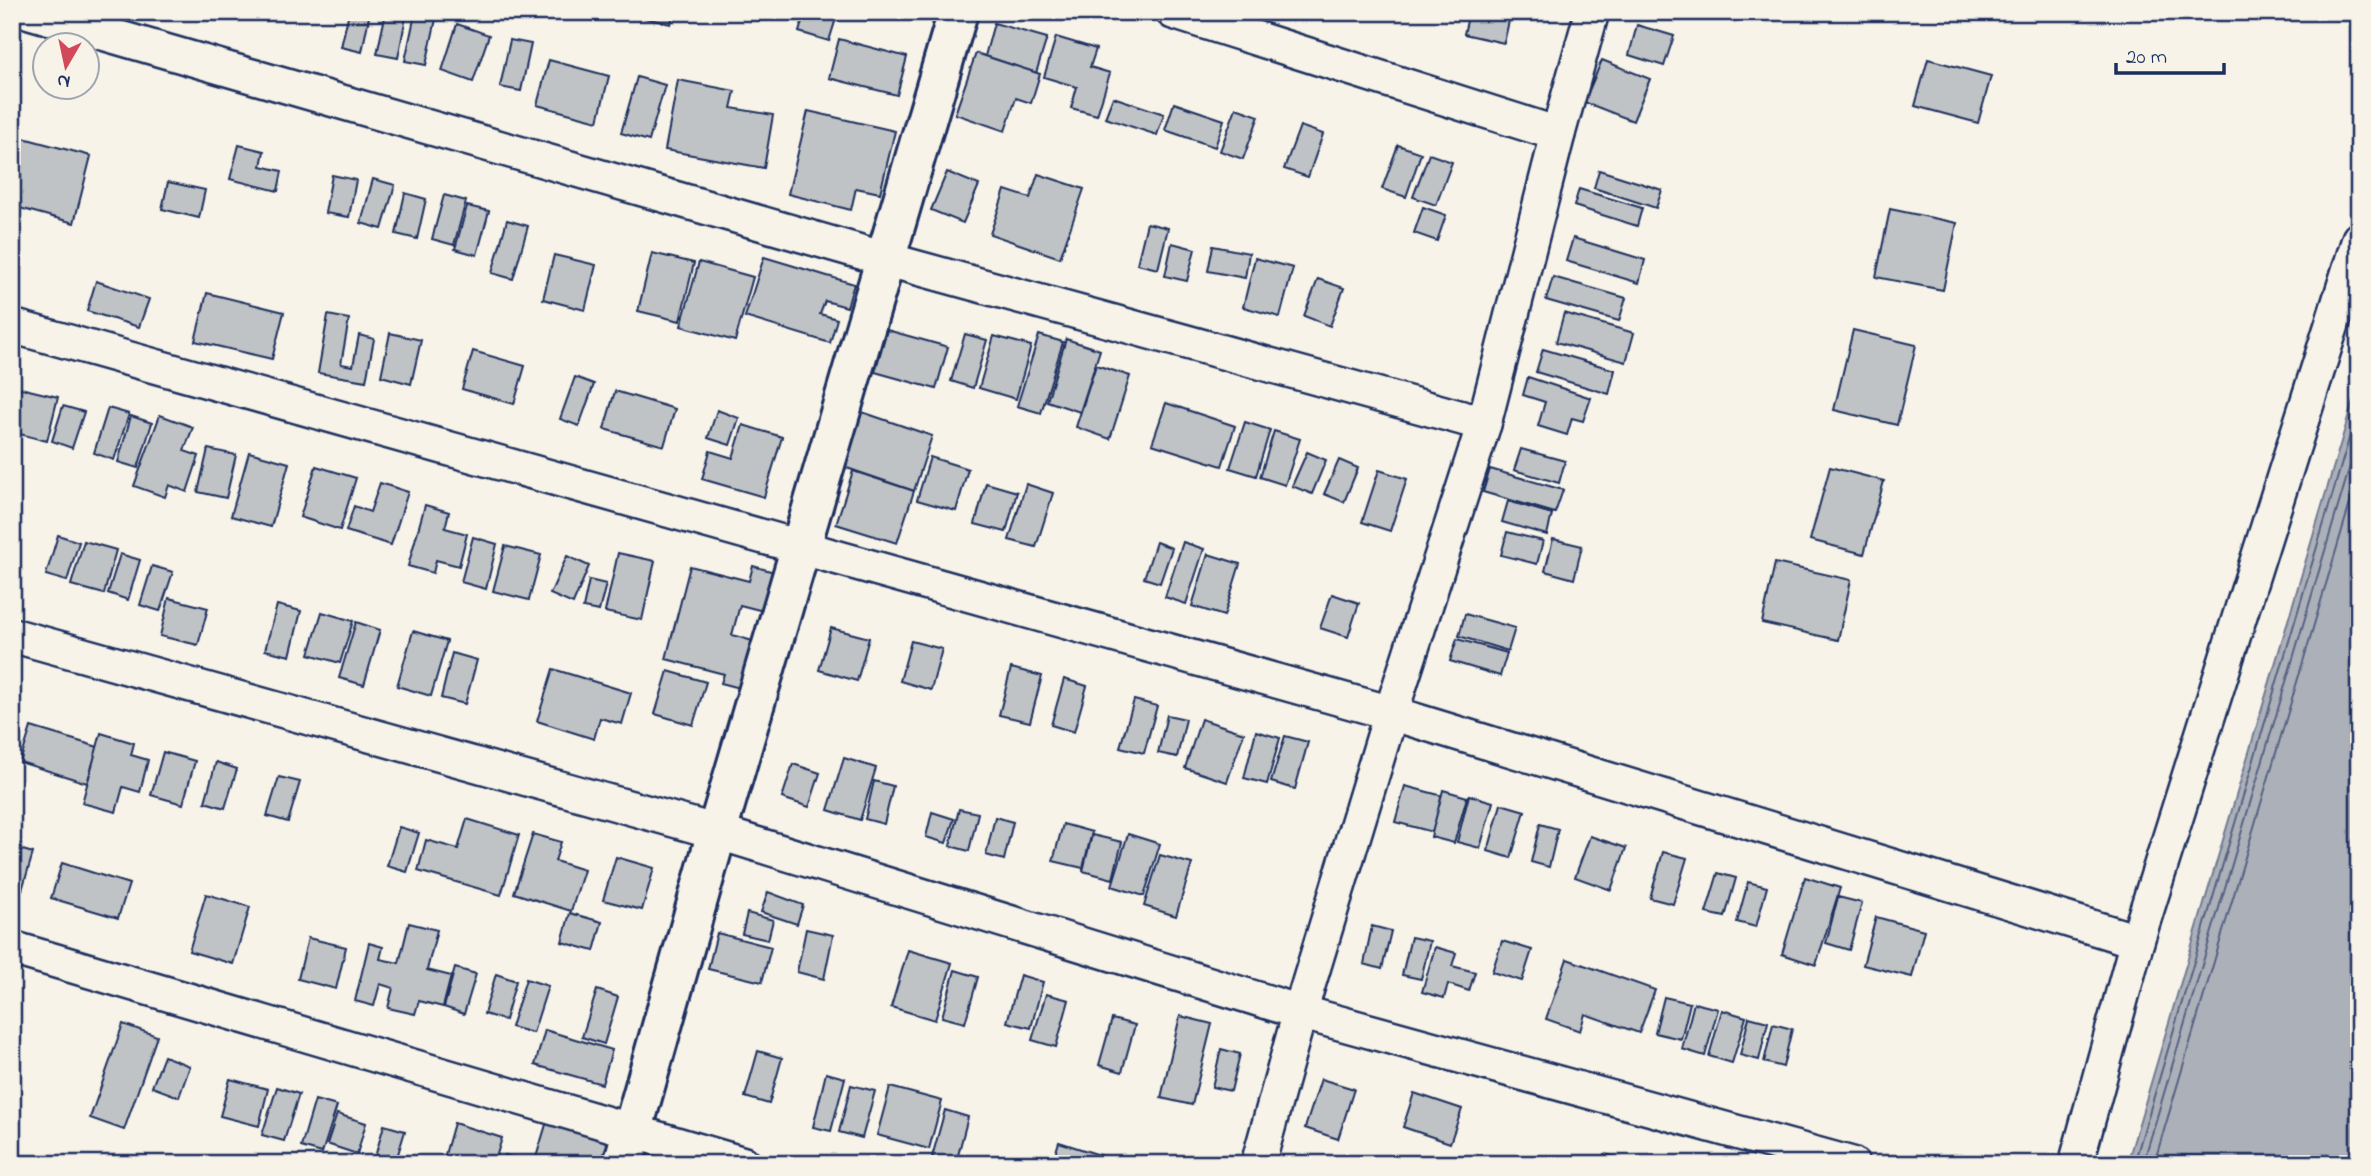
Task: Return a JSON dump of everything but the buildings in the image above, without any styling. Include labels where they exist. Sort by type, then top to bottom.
[{"type":"street","points":[[30,12],[885,259],[1484,424]]},
{"type":"street","points":[[627,1148],[958,12]]},
{"type":"street","points":[[1172,12],[1558,134]]},
{"type":"street","points":[[1258,1164],[1300,1012],[1391,713],[1484,424],[1592,12]]},
{"type":"street","points":[[2076,1164],[2137,941],[2359,239]]},
{"type":"street","points":[[12,326],[1391,713],[2137,941]]},
{"type":"street","points":[[12,635],[717,832],[1300,1012],[1852,1164]]},
{"type":"street","points":[[12,948],[627,1148],[744,1164]]},
{"type":"water","points":[[2359,381],[2359,1164],[2127,1164]]}]
